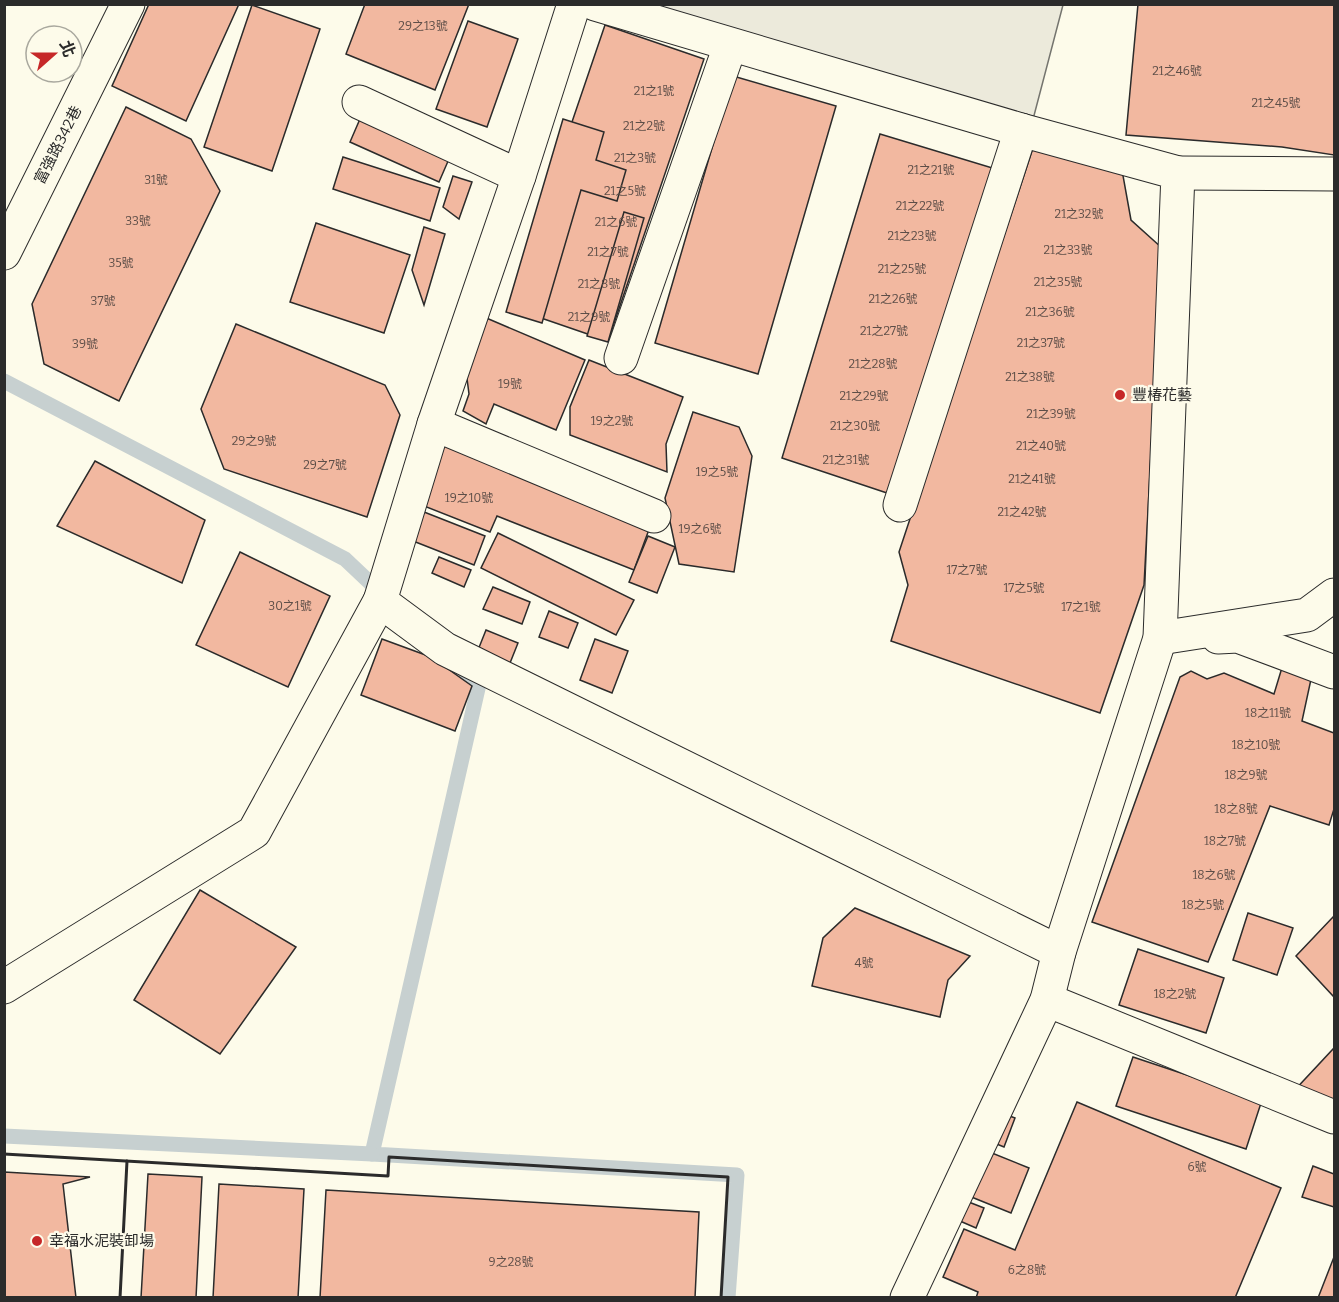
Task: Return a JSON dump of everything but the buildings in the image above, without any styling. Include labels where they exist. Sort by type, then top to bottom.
[{"type":"street","name":"富強路342巷","points":[[4,253],[128,4]]},
{"type":"street","points":[[4,987],[254,832],[380,601],[434,424],[519,176],[574,4]]},
{"type":"street","points":[[595,4],[1021,130],[1178,173],[1335,174]]},
{"type":"street","points":[[621,358],[730,45]]},
{"type":"street","points":[[358,102],[519,176]]},
{"type":"street","points":[[900,505],[1021,130]]},
{"type":"street","points":[[907,1298],[1047,1000],[1059,952],[1160,638],[1178,173]]},
{"type":"street","points":[[434,424],[654,516]]},
{"type":"street","points":[[1160,638],[1307,615],[1335,595]]},
{"type":"street","points":[[380,601],[445,648],[1059,952]]},
{"type":"street","points":[[1160,638],[1238,636],[1335,672]]},
{"type":"street","points":[[1047,1000],[1335,1117]]},
{"type":"shaded area","points":[[607,4],[1063,5],[1031,127]]},
{"type":"waterway","points":[[4,381],[345,559],[382,594]]},
{"type":"waterway","points":[[465,672],[479,684],[372,1154],[737,1175],[728,1298]]},
{"type":"waterway","points":[[4,1136],[372,1154]]},
{"type":"wall","points":[[4,1154],[388,1176],[389,1157],[728,1177],[721,1298]]},
{"type":"wall","points":[[120,1298],[127,1161]]},
{"type":"place","name":"豐椿花藝","points":[[1120,395]]},
{"type":"place","name":"幸福水泥裝卸場","points":[[37,1241]]}]
